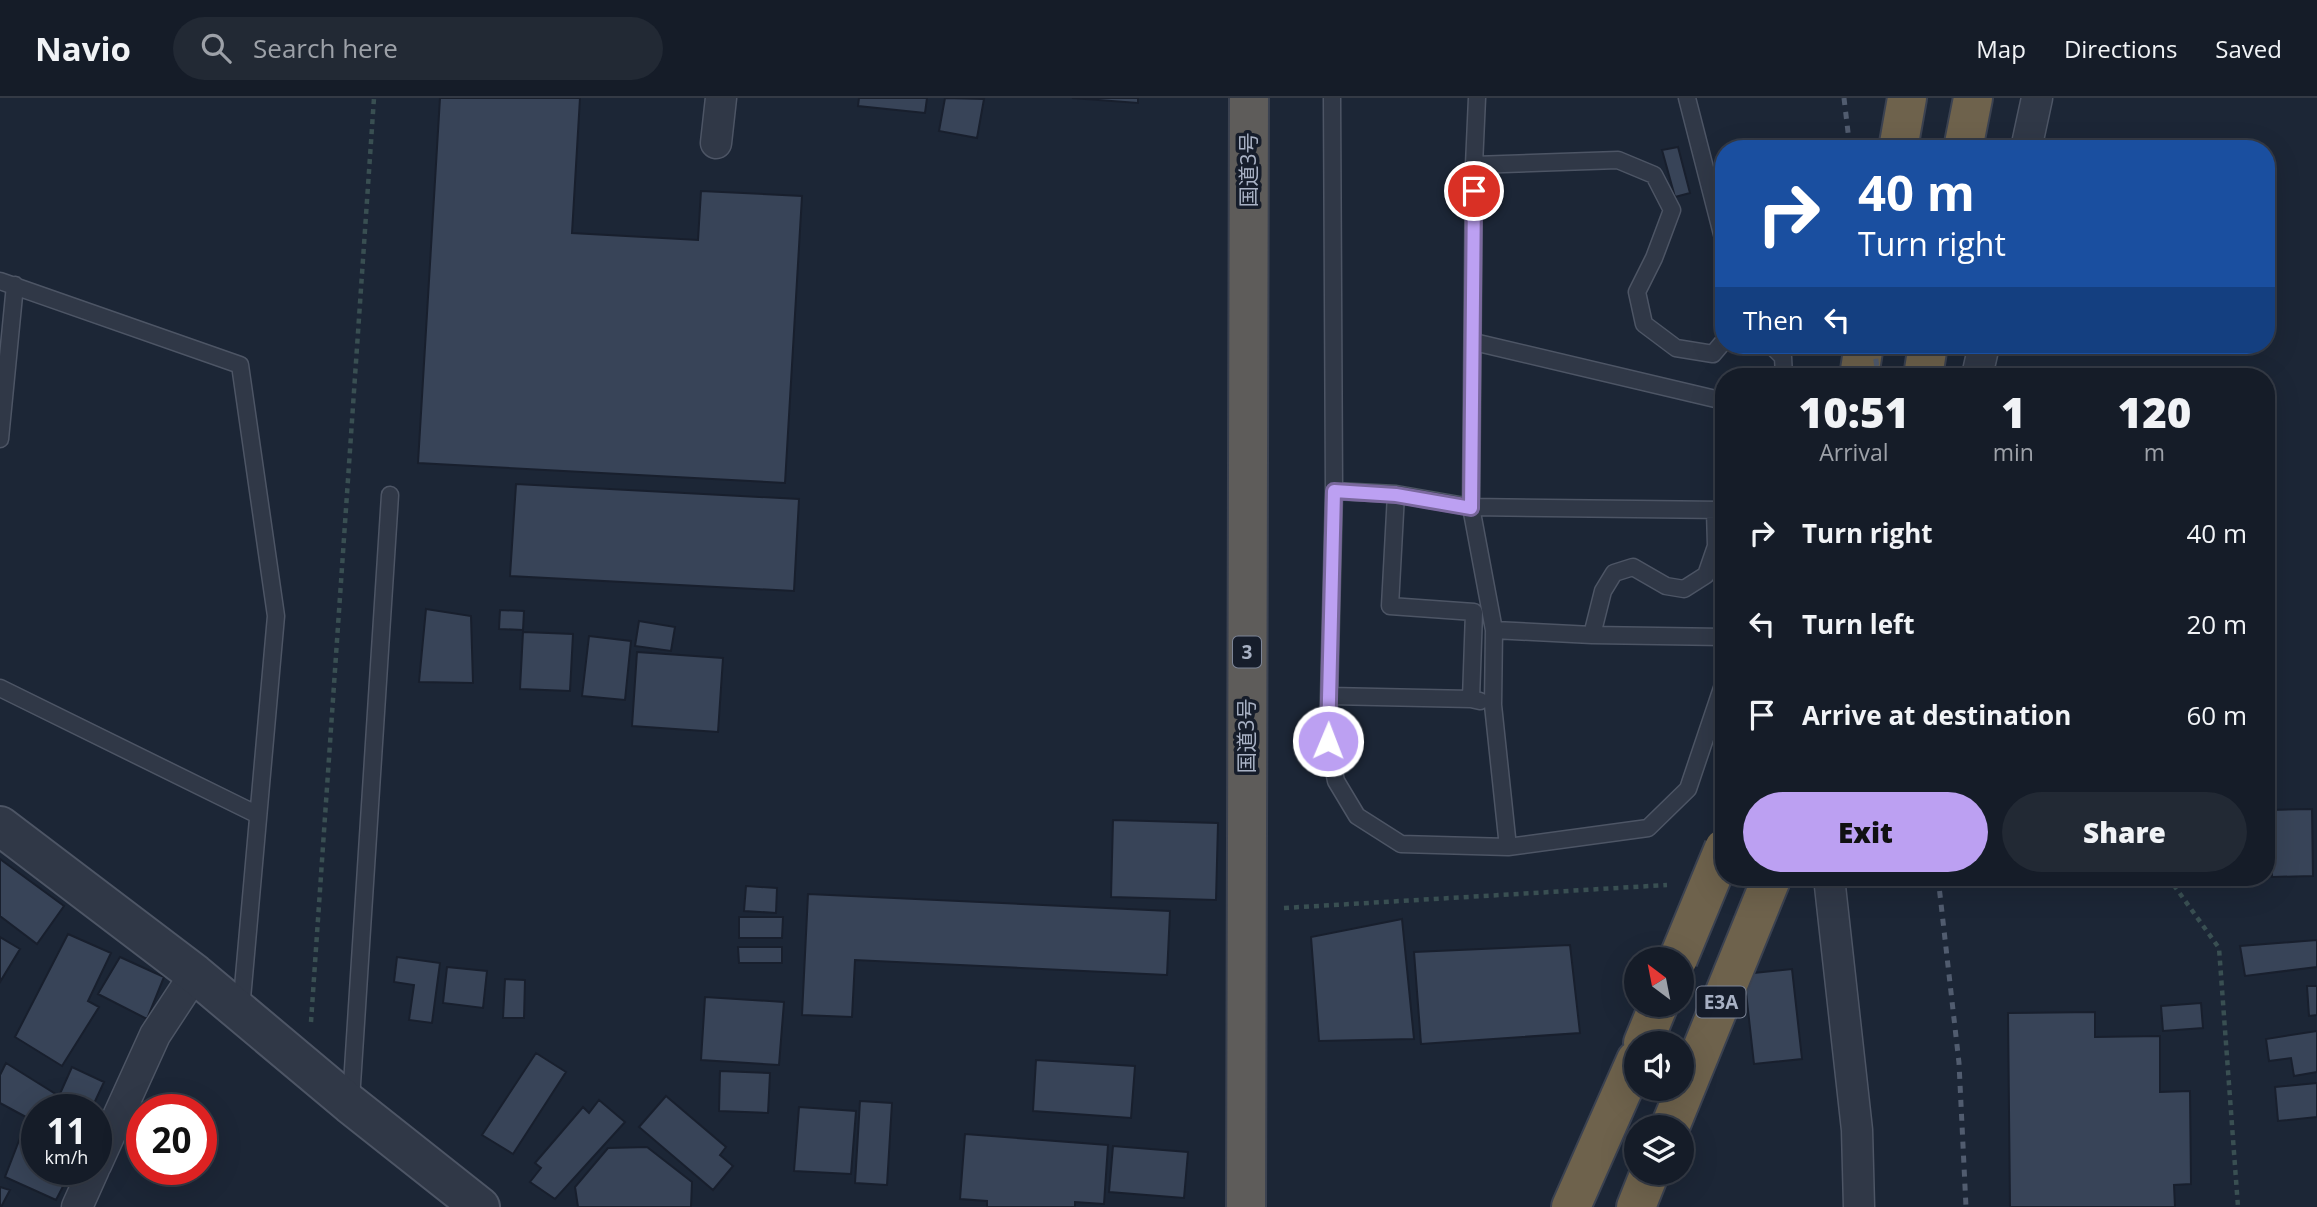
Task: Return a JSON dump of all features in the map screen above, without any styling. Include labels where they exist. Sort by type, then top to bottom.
[{"type":"highway","name":"国道3号","points":[[1246,1207],[1249,98]]},
{"type":"highway","points":[[1900,140],[1907,98]]},
{"type":"highway","points":[[1966,140],[1973,98]]},
{"type":"highway","points":[[1683,947],[1715,870]]},
{"type":"highway","name":"E3A","points":[[1675,1115],[1768,886]]},
{"type":"highway","points":[[1571,1207],[1624,1087]]},
{"type":"highway","points":[[1636,1207],[1645,1185]]},
{"type":"street","points":[[716,142],[721,98]]},
{"type":"street","points":[[2028,140],[2037,98]]},
{"type":"street","points":[[0,826],[195,974],[480,1207]]},
{"type":"street","points":[[1830,886],[1857,1130],[1859,1207]]},
{"type":"street","points":[[112,1130],[155,1035],[195,974]]},
{"type":"street","points":[[77,1207],[87,1185]]},
{"type":"lane","points":[[1332,98],[1334,491],[1328,741],[1336,781],[1357,816],[1401,844],[1508,847],[1648,828],[1688,789],[1715,709]]},
{"type":"lane","points":[[1477,98],[1471,508],[1494,630],[1493,705],[1508,847]]},
{"type":"lane","points":[[1687,98],[1715,207]]},
{"type":"lane","points":[[1474,165],[1618,160],[1654,175],[1672,210],[1654,258],[1637,292],[1644,324],[1676,348],[1713,354],[1715,352]]},
{"type":"lane","points":[[0,439],[8,283],[240,365],[276,616],[240,1012]]},
{"type":"lane","points":[[1474,342],[1715,399]]},
{"type":"lane","points":[[1334,491],[1396,495],[1471,508],[1715,510]]},
{"type":"lane","points":[[325,1082],[390,495]]},
{"type":"lane","points":[[1396,495],[1390,606],[1474,612],[1471,699]]},
{"type":"lane","points":[[1592,635],[1603,591],[1614,573],[1633,567],[1666,586],[1684,589],[1706,575],[1715,549]]},
{"type":"lane","points":[[1494,630],[1715,637]]},
{"type":"lane","points":[[0,688],[258,816]]},
{"type":"lane","points":[[1330,696],[1471,699],[1493,705]]},
{"type":"path","points":[[325,1082],[310,1035],[374,98]]},
{"type":"path","points":[[1246,910],[1670,885]]},
{"type":"path","points":[[2174,886],[2219,948],[2238,1207]]},
{"type":"building","points":[[440,98],[580,98],[572,233],[698,240],[701,191],[802,196],[785,483],[418,463]]},
{"type":"building","points":[[859,98],[927,98],[925,113],[858,106]]},
{"type":"building","points":[[945,98],[984,99],[977,138],[939,131]]},
{"type":"building","points":[[1072,98],[1138,98],[1138,103]]},
{"type":"building","points":[[1678,147],[1690,193],[1675,197],[1662,150]]},
{"type":"building","points":[[516,484],[799,499],[794,591],[510,576]]},
{"type":"building","points":[[426,609],[471,616],[473,683],[419,682]]},
{"type":"building","points":[[500,610],[524,611],[523,630],[499,629]]},
{"type":"building","points":[[639,621],[675,627],[671,651],[635,646]]},
{"type":"building","points":[[523,632],[573,634],[570,691],[520,689]]},
{"type":"building","points":[[589,636],[631,641],[625,700],[582,696]]},
{"type":"building","points":[[637,652],[723,658],[718,732],[632,726]]},
{"type":"building","points":[[2312,809],[2313,876],[2275,877],[2275,810]]},
{"type":"building","points":[[1113,820],[1218,823],[1216,900],[1111,897]]},
{"type":"building","points":[[0,859],[64,906],[37,944],[0,916]]},
{"type":"building","points":[[746,886],[777,888],[776,913],[744,911]]},
{"type":"building","points":[[808,894],[1170,911],[1167,975],[855,960],[852,1017],[802,1015]]},
{"type":"building","points":[[739,917],[783,917],[782,938],[739,938]]},
{"type":"building","points":[[1402,919],[1414,1039],[1319,1041],[1311,937]]},
{"type":"building","points":[[68,934],[111,953],[88,1001],[99,1007],[62,1066],[15,1037]]},
{"type":"building","points":[[0,937],[20,949],[0,982]]},
{"type":"building","points":[[2317,940],[2317,967],[2245,976],[2240,946]]},
{"type":"building","points":[[1570,945],[1580,1033],[1421,1044],[1414,952]]},
{"type":"building","points":[[738,947],[782,947],[782,963],[739,963]]},
{"type":"building","points":[[120,957],[164,977],[147,1019],[98,994]]},
{"type":"building","points":[[397,957],[440,963],[432,1023],[409,1020],[414,985],[394,982]]},
{"type":"building","points":[[447,967],[487,971],[483,1008],[443,1003]]},
{"type":"building","points":[[1792,969],[1802,1059],[1754,1064],[1744,974]]},
{"type":"building","points":[[505,979],[525,980],[524,1018],[503,1018]]},
{"type":"building","points":[[2307,986],[2317,986],[2317,1015],[2309,1016]]},
{"type":"building","points":[[705,997],[784,1002],[779,1065],[701,1060]]},
{"type":"building","points":[[2201,1003],[2203,1028],[2163,1031],[2161,1006]]},
{"type":"building","points":[[2095,1012],[2095,1037],[2160,1036],[2160,1092],[2190,1091],[2191,1184],[2174,1185],[2175,1207],[2010,1207],[2008,1013]]},
{"type":"building","points":[[2317,1031],[2317,1072],[2294,1076],[2291,1058],[2269,1061],[2266,1039]]},
{"type":"building","points":[[536,1053],[566,1072],[513,1154],[482,1135]]},
{"type":"building","points":[[1036,1060],[1135,1066],[1131,1118],[1033,1111]]},
{"type":"building","points":[[6,1063],[56,1094],[21,1094],[21,1114],[0,1103],[0,1075]]},
{"type":"building","points":[[72,1067],[104,1082],[98,1094],[60,1094]]},
{"type":"building","points":[[720,1071],[770,1073],[768,1113],[719,1111]]},
{"type":"building","points":[[2317,1083],[2317,1117],[2278,1121],[2275,1087]]},
{"type":"building","points":[[666,1096],[726,1147],[720,1155],[733,1166],[713,1190],[639,1127]]},
{"type":"building","points":[[599,1100],[625,1122],[555,1199],[530,1182],[541,1168],[535,1163],[583,1107],[589,1113]]},
{"type":"building","points":[[860,1101],[892,1103],[887,1185],[855,1183]]},
{"type":"building","points":[[799,1107],[856,1111],[851,1174],[794,1171]]},
{"type":"building","points":[[965,1134],[1108,1145],[1104,1204],[1075,1202],[1075,1207],[987,1207],[987,1201],[960,1199]]},
{"type":"building","points":[[20,1138],[21,1184],[5,1177]]},
{"type":"building","points":[[1113,1146],[1188,1152],[1184,1198],[1109,1192]]},
{"type":"building","points":[[647,1147],[692,1182],[691,1207],[578,1207],[575,1187],[608,1148]]},
{"type":"building","points":[[23,1185],[64,1185],[56,1200]]},
{"type":"building","points":[[0,1187],[10,1190],[1,1207],[0,1207]]},
{"type":"railway","points":[[1844,98],[1849,140]]},
{"type":"railway","points":[[1875,354],[1877,368]]},
{"type":"railway","points":[[1939,886],[1959,1063],[1966,1207]]},
{"type":"route","points":[[1328,741],[1334,491],[1396,495],[1471,508],[1474,191]]}]
